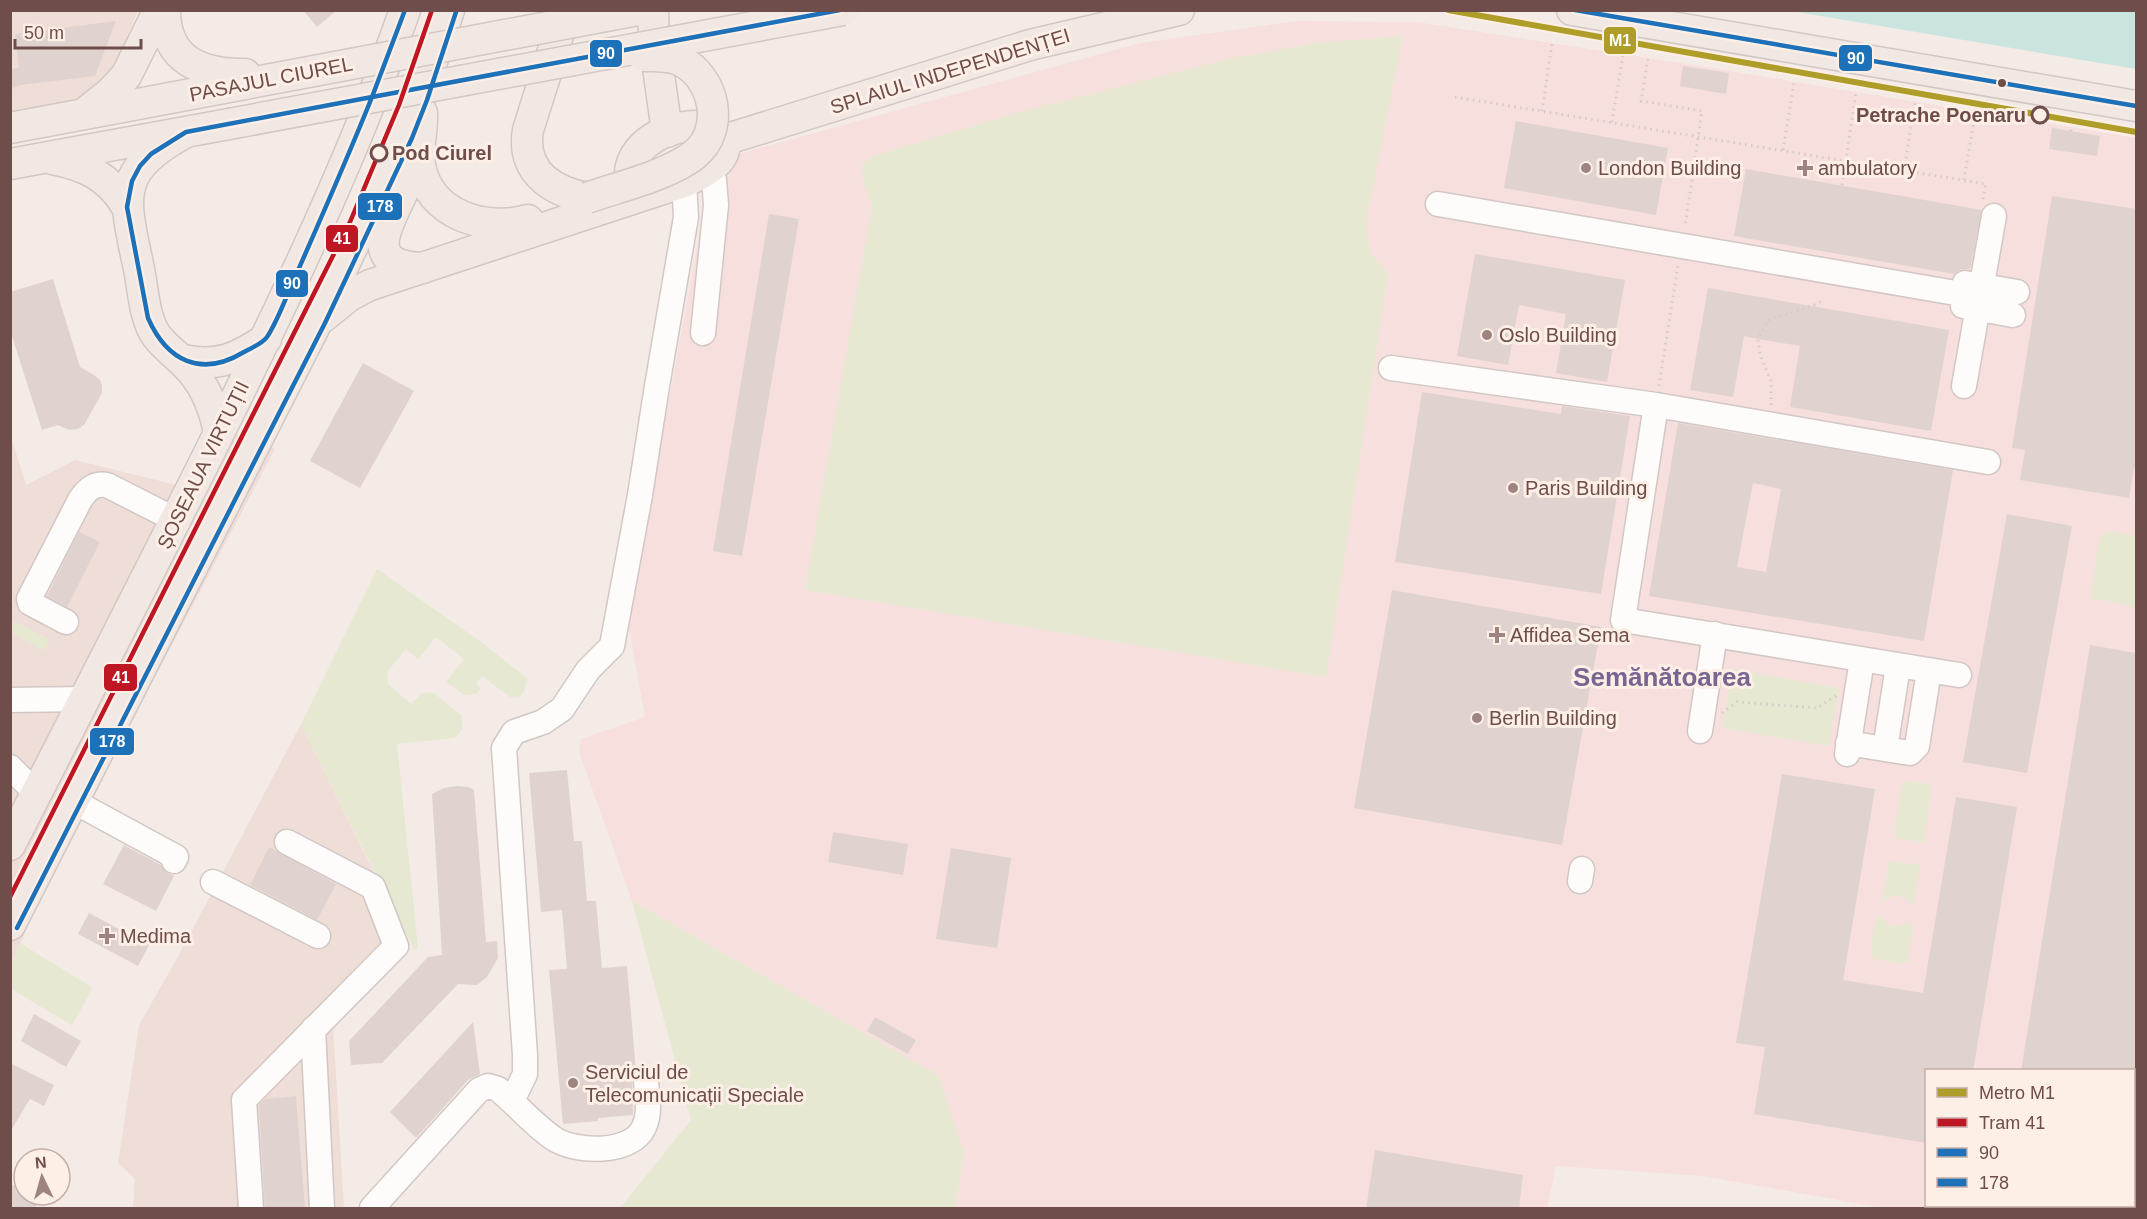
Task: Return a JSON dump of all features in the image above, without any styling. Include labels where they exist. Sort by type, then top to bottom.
[{"type":"main road","points":[[84,114],[110,93],[126,76],[159,10]]},
{"type":"main road","points":[[165,10],[166,30],[170,40],[177,51],[197,67],[227,74],[314,71]]},
{"type":"main road","name":"ȘOSEAUA VIRTUȚII","points":[[12,840],[266,339],[328,204],[385,67],[405,10]]},
{"type":"main road","name":"ȘOSEAUA VIRTUȚII","points":[[10,925],[318,321],[405,135],[420,98],[449,10]]},
{"type":"main road","points":[[566,10],[528,130],[527,149],[531,163],[539,175],[565,192],[587,198]]},
{"type":"main road","name":"PASAJUL CIUREL","points":[[10,128],[612,13],[638,10]]},
{"type":"main road","points":[[653,10],[654,39],[667,132]]},
{"type":"main road","name":"PASAJUL CIUREL","points":[[21,163],[843,10]]},
{"type":"main road","name":"SPLAIUL INDEPENDENȚEI","points":[[724,140],[1030,45],[1179,10]]},
{"type":"main road","points":[[1572,10],[2136,106]]},
{"type":"main road","points":[[420,98],[422,116],[419,158],[421,168],[433,193],[455,213],[486,224],[509,225],[534,218],[662,172],[693,156],[703,147],[714,115],[710,93],[690,66],[678,59],[662,56],[586,57]]},
{"type":"main road","points":[[318,321],[360,290],[635,198],[696,176],[720,157],[724,140],[720,133],[701,127],[688,127],[667,132],[642,147],[634,157],[630,174],[635,198]]},
{"type":"main road","points":[[186,132],[151,154],[140,166],[132,180],[127,207],[151,326],[162,343],[194,374],[211,400],[219,433]]},
{"type":"main road","points":[[405,135],[408,176],[385,228],[383,244],[387,254],[396,263],[402,266],[423,268]]},
{"type":"main road","points":[[21,163],[76,165],[100,175],[113,186],[127,207]]},
{"type":"main road","points":[[182,360],[205,363],[228,360],[250,350],[266,339]]},
{"type":"street","points":[[512,1101],[525,1074],[525,1055],[504,748],[514,732],[543,722],[562,709],[588,670],[612,646],[640,495],[686,218],[696,176],[714,180],[716,205],[703,333]]},
{"type":"street","points":[[1438,204],[1979,297]]},
{"type":"street","points":[[1438,204],[1509,204]]},
{"type":"street","points":[[1438,204],[1505,229]]},
{"type":"street","points":[[1964,386],[1994,216]]},
{"type":"street","points":[[1636,226],[1683,234],[1818,279]]},
{"type":"street","points":[[1630,250],[1818,279]]},
{"type":"street","points":[[1919,287],[2015,303]]},
{"type":"street","points":[[1391,368],[1656,405],[1988,462]]},
{"type":"street","points":[[1656,405],[1623,620],[1959,675]]},
{"type":"street","points":[[66,622],[30,603],[29,599],[80,500],[88,489],[98,484],[107,485],[176,520]]},
{"type":"street","points":[[1700,731],[1715,634]]},
{"type":"street","points":[[1862,660],[1847,749],[1885,749],[1910,753],[1917,746],[1929,671]]},
{"type":"street","points":[[1885,749],[1898,666]]},
{"type":"street","points":[[10,700],[85,699]]},
{"type":"street","points":[[10,767],[37,794]]},
{"type":"street","points":[[73,801],[176,857],[174,861]]},
{"type":"street","points":[[251,1209],[244,1100],[396,946],[373,887],[287,842]]},
{"type":"street","points":[[213,882],[318,936]]},
{"type":"street","points":[[313,1029],[322,1209]]},
{"type":"street","points":[[372,1209],[479,1090],[488,1086],[498,1089],[553,1138],[567,1145],[583,1149],[603,1148],[632,1141],[643,1130],[648,1115],[646,1081]]},
{"type":"path","points":[[1542,111],[1552,44]]},
{"type":"path","points":[[1612,122],[1623,56]]},
{"type":"path","points":[[1648,59],[1641,101],[1702,111],[1683,234]]},
{"type":"path","points":[[1783,150],[1794,83]]},
{"type":"path","points":[[1842,185],[1856,93]]},
{"type":"path","points":[[1455,96],[1986,184],[1982,206],[1995,208],[1994,216]]},
{"type":"path","points":[[1904,170],[1915,103]]},
{"type":"path","points":[[1964,180],[1975,114]]},
{"type":"path","points":[[1656,405],[1679,259]]},
{"type":"path","points":[[1768,424],[1771,410],[1771,381],[1760,355],[1758,339],[1768,320],[1812,306],[1818,279]]},
{"type":"path","points":[[1700,731],[1737,702],[1817,708],[1843,692],[1857,693]]},
{"type":"shaded area","points":[[11,11],[138,11],[111,74],[75,102],[11,113]]},
{"type":"shaded area","points":[[1297,21],[1417,22],[2136,138],[2136,1208],[1883,1208],[1703,1176],[1556,1166],[1547,1208],[955,1208],[964,1154],[921,1066],[632,901],[579,752],[581,739],[645,717],[628,622],[713,161],[1140,43]]},
{"type":"shaded area","points":[[210,423],[275,449],[46,885],[11,965],[10,433],[26,485],[75,460],[181,486]]},
{"type":"shaded area","points":[[301,724],[410,945],[333,1024],[344,1208],[133,1208],[135,1179],[118,1163],[139,1025],[180,953]]},
{"type":"green space","points":[[1403,36],[1366,223],[1370,252],[1388,275],[1326,677],[805,590],[872,205],[865,188],[861,166],[869,157],[1023,111],[1233,58],[1317,43]]},
{"type":"green space","points":[[2110,531],[2136,536],[2136,607],[2090,598],[2099,541],[2102,535]]},
{"type":"green space","points":[[377,569],[481,642],[527,678],[524,692],[518,698],[510,697],[482,676],[476,684],[481,688],[476,694],[464,695],[446,682],[464,659],[436,637],[418,659],[406,649],[387,672],[388,684],[411,704],[423,693],[430,692],[462,716],[462,729],[455,738],[397,744],[418,948],[414,950],[301,724]]},
{"type":"green space","points":[[14,621],[50,640],[44,651],[11,633]]},
{"type":"green space","points":[[1732,669],[1839,688],[1829,746],[1722,728]]},
{"type":"green space","points":[[1908,781],[1928,784],[1932,787],[1924,843],[1894,838],[1901,787]]},
{"type":"green space","points":[[1889,861],[1920,865],[1913,906],[1899,896],[1882,902]]},
{"type":"green space","points":[[632,901],[939,1076],[964,1154],[955,1208],[620,1208],[691,1120]]},
{"type":"green space","points":[[1880,915],[1892,926],[1903,925],[1910,921],[1913,929],[1908,960],[1901,964],[1872,958],[1870,954],[1875,922]]},
{"type":"green space","points":[[20,943],[93,988],[72,1025],[11,989],[11,965]]},
{"type":"water","points":[[1791,11],[2136,11],[2136,69]]},
{"type":"building","points":[[303,10],[337,10],[317,27]]},
{"type":"building","points":[[116,21],[95,76],[21,85],[10,89],[10,70],[19,67],[15,34]]},
{"type":"building","points":[[1683,66],[1729,73],[1726,94],[1680,86]]},
{"type":"building","name":"London Building","points":[[1516,121],[1668,148],[1656,215],[1504,188]]},
{"type":"building","points":[[2052,128],[2100,136],[2097,156],[2049,149]]},
{"type":"building","points":[[1746,169],[1982,210],[1970,269],[1961,269],[1954,274],[1734,236]]},
{"type":"building","points":[[2052,196],[2136,209],[2136,469],[2134,468],[2129,498],[2020,480],[2025,450],[2012,448]]},
{"type":"building","points":[[769,214],[799,219],[742,556],[713,551]]},
{"type":"building","name":"Oslo Building","points":[[1475,254],[1625,280],[1607,382],[1556,373],[1566,314],[1519,305],[1508,365],[1457,356]]},
{"type":"building","points":[[53,279],[80,367],[100,380],[102,386],[102,393],[84,425],[78,429],[69,430],[58,425],[42,430],[10,330],[10,292]]},
{"type":"building","points":[[1708,288],[1949,330],[1931,431],[1790,407],[1800,346],[1744,336],[1733,397],[1690,390]]},
{"type":"building","points":[[363,363],[414,391],[360,488],[310,461]]},
{"type":"building","name":"Paris Building","points":[[1422,392],[1561,414],[1562,406],[1630,416],[1601,594],[1395,562]]},
{"type":"building","points":[[1678,423],[1953,470],[1924,641],[1649,596]],"holes":[[[1753,483],[1781,489],[1766,572],[1737,567]]]},
{"type":"building","points":[[2007,514],[2072,526],[2027,773],[1963,762]]},
{"type":"building","points":[[79,532],[100,542],[67,607],[47,596]]},
{"type":"building","name":"Berlin Building","points":[[1392,590],[1601,627],[1562,845],[1354,808]]},
{"type":"building","points":[[2090,645],[2136,653],[2136,1071],[2135,1069],[2021,1069]]},
{"type":"building","points":[[567,770],[574,841],[582,841],[587,901],[596,901],[602,968],[627,966],[636,1072],[632,1082],[633,1115],[563,1124],[549,970],[567,969],[562,910],[541,912],[529,773]]},
{"type":"building","points":[[1782,774],[1875,789],[1843,980],[1923,993],[1956,797],[2017,807],[1973,1069],[1925,1069],[1925,1143],[1754,1114],[1765,1047],[1736,1043]]},
{"type":"building","points":[[457,786],[474,790],[486,942],[497,941],[498,958],[487,977],[477,985],[458,984],[382,1063],[351,1065],[349,1041],[428,957],[442,955],[432,794],[444,788]]},
{"type":"building","points":[[833,832],[908,844],[903,875],[828,862]]},
{"type":"building","points":[[124,845],[161,865],[167,873],[174,876],[156,911],[103,884]]},
{"type":"building","points":[[269,847],[336,884],[317,920],[250,885]]},
{"type":"building","points":[[951,848],[1011,858],[997,948],[936,939]]},
{"type":"building","points":[[89,913],[149,945],[138,966],[78,934]]},
{"type":"building","points":[[34,1014],[81,1041],[66,1067],[21,1041]]},
{"type":"building","points":[[875,1017],[916,1040],[908,1054],[867,1031]]},
{"type":"building","points":[[473,1022],[480,1074],[468,1080],[416,1138],[390,1112]]},
{"type":"building","points":[[10,1063],[54,1085],[44,1106],[30,1099],[10,1132]]},
{"type":"building","points":[[296,1096],[305,1209],[265,1209],[259,1105],[265,1099]]},
{"type":"building","points":[[1375,1150],[1523,1175],[1519,1209],[1366,1209]]},
{"type":"building","points":[[10,1185],[12,1185],[12,1207],[36,1207],[36,1209],[10,1209]]},
{"type":"metro line","name":"M1","points":[[1448,10],[2136,132]]},
{"type":"tram line","name":"41","points":[[10,897],[350,222],[399,105],[432,10]]},
{"type":"transit line","name":"90","points":[[372,97],[405,10]]},
{"type":"transit line","name":"90","points":[[372,97],[840,10]]},
{"type":"transit line","name":"90","points":[[1575,10],[2136,106]]},
{"type":"transit line","name":"178","points":[[17,928],[325,323],[412,138],[456,12]]},
{"type":"transit line","name":"90","points":[[372,97],[275,324],[267,337],[244,352],[214,364],[200,364],[175,355],[156,333],[148,318],[127,207],[132,181],[140,166],[151,154],[186,132],[372,97]]},
{"type":"place","name":"Petrache Poenaru","points":[[2040,115]]},
{"type":"place","name":"Pod Ciurel","points":[[379,153]]},
{"type":"place","name":"London Building","points":[[1586,168]]},
{"type":"place","name":"ambulatory","points":[[1805,168]]},
{"type":"place","name":"Oslo Building","points":[[1487,335]]},
{"type":"place","name":"Paris Building","points":[[1513,488]]},
{"type":"place","name":"Affidea Sema","points":[[1497,635]]},
{"type":"place","name":"Berlin Building","points":[[1477,718]]},
{"type":"place","name":"Medima","points":[[107,936]]},
{"type":"place","name":"Serviciul de Telecomunicații Speciale","points":[[573,1083]]},
{"type":"district","name":"Semănătoarea","points":[[1662,677]]}]
